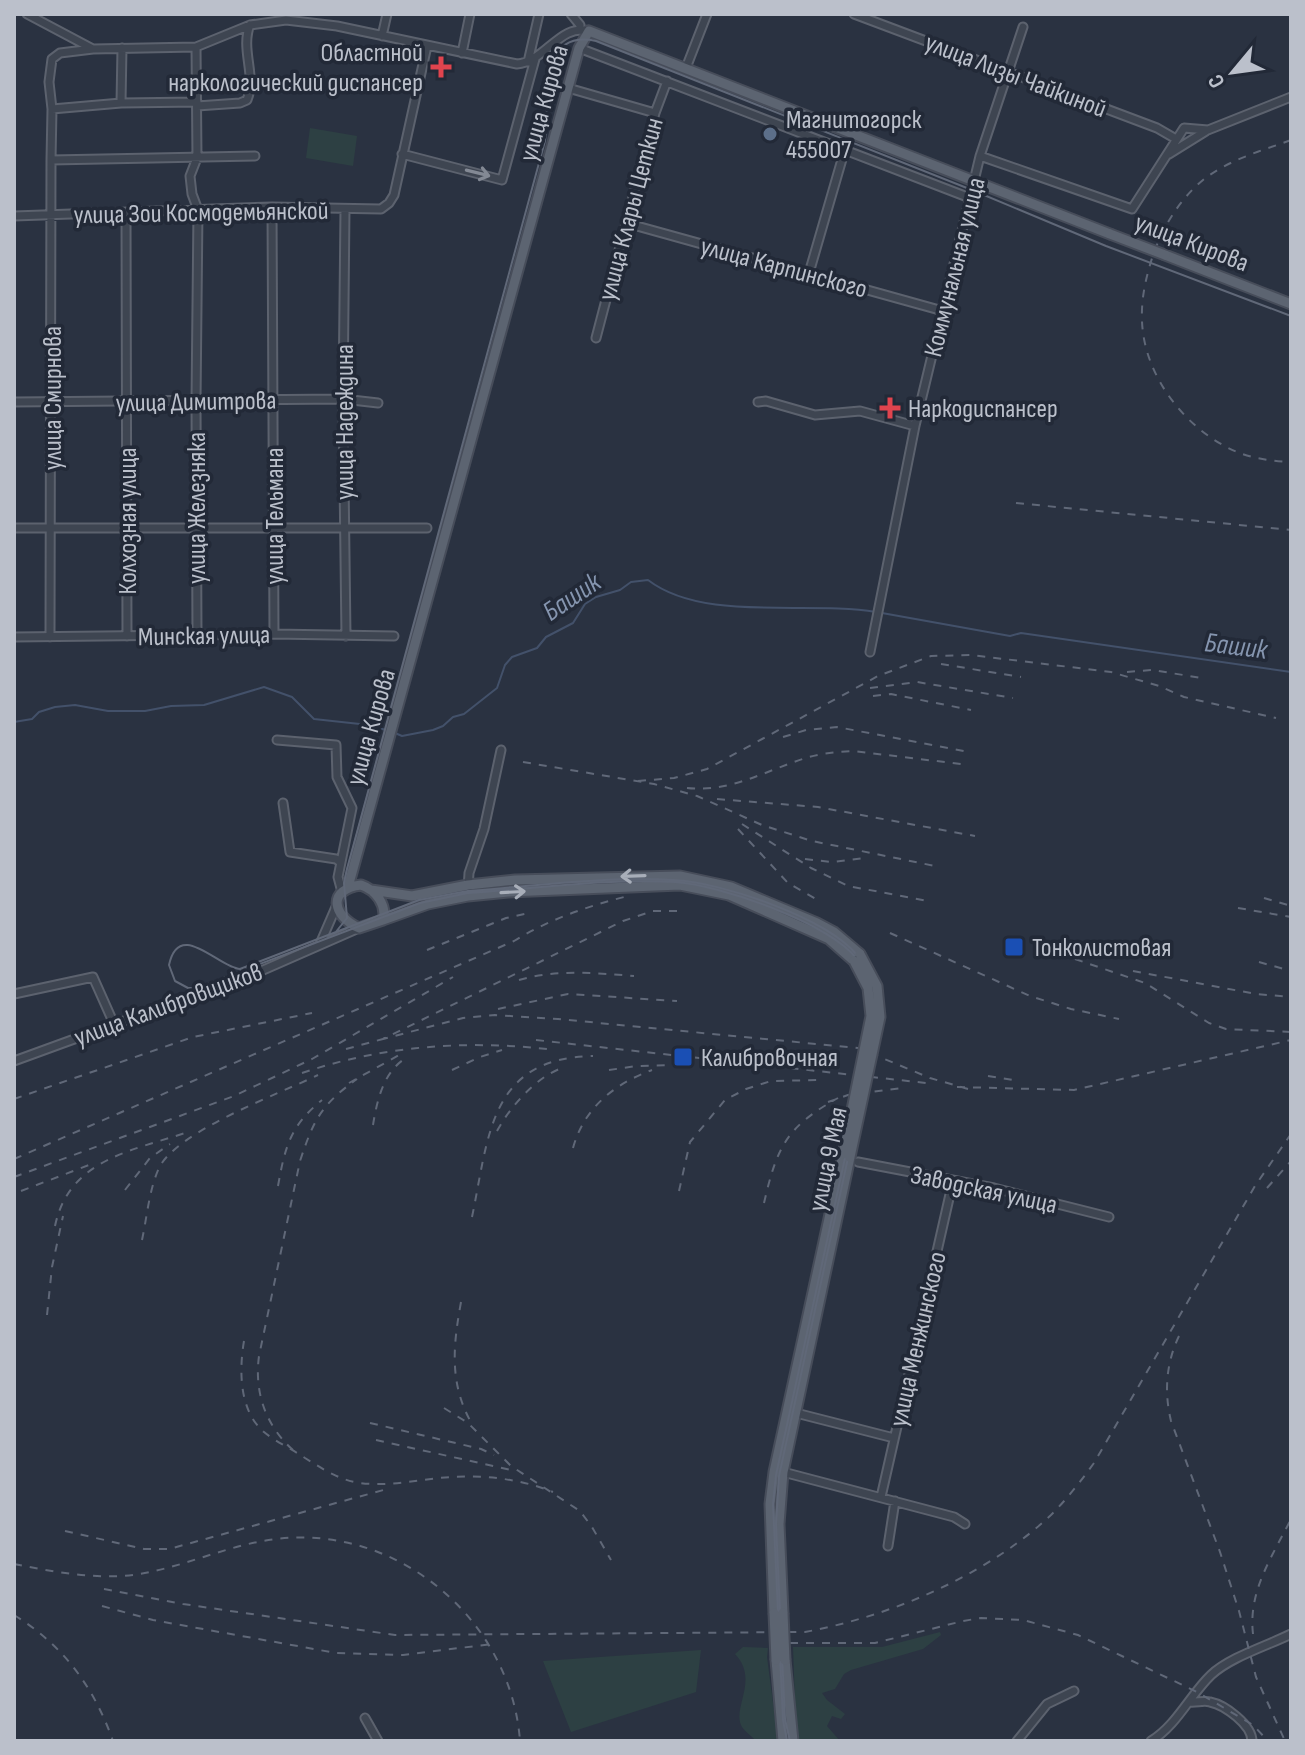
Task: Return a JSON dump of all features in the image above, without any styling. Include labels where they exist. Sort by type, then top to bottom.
[{"type":"main road","name":"улица Кирова","points":[[336,907],[355,867],[584,30],[1291,304]]},
{"type":"main road","points":[[336,907],[346,920],[359,928],[383,920],[383,906],[355,867]]},
{"type":"main road","name":"улица 9 Мая","points":[[368,888],[412,896],[468,891],[658,886],[702,888],[729,895],[829,939],[857,958],[868,988],[871,1016],[850,1158],[790,1412],[777,1451],[770,1504],[779,1613]]},
{"type":"main road","points":[[345,890],[368,888]]},
{"type":"main road","name":"улица 9 Мая","points":[[383,920],[468,891]]},
{"type":"main road","name":"улица 9 Мая","points":[[783,1741],[779,1524],[790,1412]]},
{"type":"main road","name":"улица 9 Мая","points":[[780,1660],[793,1741]]},
{"type":"street","points":[[27,14],[93,49],[196,47],[250,25],[286,20],[321,23],[517,64],[531,61],[563,36],[584,30],[571,14]]},
{"type":"street","points":[[321,23],[322,14]]},
{"type":"street","points":[[382,36],[387,14]]},
{"type":"street","points":[[462,53],[470,14]]},
{"type":"street","points":[[427,46],[402,154],[502,180],[531,61],[539,14]]},
{"type":"street","points":[[686,68],[707,14]]},
{"type":"street","name":"улица Лизы Чайкиной","points":[[854,14],[1157,128],[1176,139]]},
{"type":"street","points":[[52,109],[121,103],[240,103],[247,100],[250,84],[246,42],[250,25]]},
{"type":"street","name":"Коммунальная улица","points":[[870,652],[915,426],[980,156],[1023,27]]},
{"type":"street","name":"улица Железняка","points":[[196,47],[197,158],[190,185],[198,210],[197,636]]},
{"type":"street","points":[[121,103],[122,48]]},
{"type":"street","points":[[579,48],[970,198]]},
{"type":"street","name":"улица Смирнова","points":[[50,637],[52,109],[49,82],[52,59],[60,53],[93,49]]},
{"type":"street","name":"улица Клары Цеткин","points":[[596,338],[655,113],[667,81]]},
{"type":"street","points":[[568,88],[655,113]]},
{"type":"street","points":[[1167,155],[1208,130],[1291,97]]},
{"type":"street","points":[[980,156],[1132,209],[1184,128],[1208,130]]},
{"type":"street","points":[[809,273],[845,149]]},
{"type":"street","name":"улица Зои Космодемьянской","points":[[14,216],[272,207],[375,210],[387,206],[394,195],[402,154]]},
{"type":"street","points":[[51,160],[255,156]]},
{"type":"street","name":"улица Тельмана","points":[[272,207],[274,634]]},
{"type":"street","name":"улица Надеждина","points":[[345,209],[343,399],[346,636]]},
{"type":"street","name":"Колхозная улица","points":[[126,213],[127,636]]},
{"type":"street","name":"улица Карпинского","points":[[626,223],[943,311]]},
{"type":"street","name":"улица Димитрова","points":[[14,402],[343,399],[378,403]]},
{"type":"street","points":[[758,402],[766,401],[815,415],[860,411],[915,426]]},
{"type":"street","points":[[14,528],[427,528]]},
{"type":"street","name":"Минская улица","points":[[14,637],[394,636]]},
{"type":"street","points":[[277,740],[336,745],[337,777],[352,808],[338,877],[345,890]]},
{"type":"street","points":[[468,891],[501,750]]},
{"type":"street","points":[[283,803],[290,852],[340,862]]},
{"type":"street","points":[[320,944],[336,907]]},
{"type":"street","name":"улица Калибровщиков","points":[[14,1061],[261,971],[359,928]]},
{"type":"street","points":[[14,994],[93,977],[114,1024]]},
{"type":"street","name":"Заводская улица","points":[[850,1158],[1109,1217]]},
{"type":"street","name":"улица Менжинского","points":[[881,1497],[953,1181]]},
{"type":"street","points":[[790,1412],[894,1438]]},
{"type":"street","points":[[783,1472],[954,1517],[965,1524]]},
{"type":"street","points":[[888,1546],[895,1501]]},
{"type":"street","points":[[1151,1741],[1213,1673],[1231,1661],[1291,1634]]},
{"type":"street","points":[[1017,1741],[1047,1704],[1074,1691]]},
{"type":"street","points":[[1189,1702],[1209,1701],[1217,1705],[1248,1726],[1252,1741]]},
{"type":"street","points":[[365,1718],[378,1741]]},
{"type":"shaded area","points":[[310,128],[357,136],[353,166],[306,158]]},
{"type":"shaded area","points":[[940,1632],[941,1635],[923,1649],[844,1674],[835,1689],[822,1693],[845,1714],[841,1719],[832,1716],[827,1726],[840,1741],[799,1741],[793,1647],[882,1647]]},
{"type":"shaded area","points":[[743,1647],[768,1648],[778,1741],[756,1741],[742,1727],[740,1712],[745,1674],[735,1654]]},
{"type":"shaded area","points":[[701,1650],[696,1692],[571,1732],[543,1661]]},
{"type":"waterway","name":"Башик","points":[[395,733],[402,736],[433,730],[464,714],[497,688],[505,665],[512,657],[537,648],[546,637],[573,623],[585,604],[596,597],[620,590],[631,582],[648,580],[671,593],[727,606],[876,612]]},
{"type":"waterway","name":"Башик","points":[[882,613],[1010,636],[1021,633],[1291,672]]},
{"type":"waterway","name":"Башик","points":[[14,722],[32,719],[39,712],[55,707],[75,705],[108,711],[204,705],[264,687],[292,697],[314,719],[369,725],[389,731]]},
{"type":"tram line","points":[[335,933],[347,918],[344,883],[347,869],[545,141],[550,73],[554,58],[563,46],[576,40],[596,41],[1106,246],[1291,316]]},
{"type":"tram line","points":[[787,1741],[783,1720],[773,1504],[776,1475],[873,1029],[872,992],[867,975],[857,959],[823,932],[773,908],[719,890],[649,881],[468,893],[420,903],[197,988],[188,988],[175,981],[169,965],[174,952],[181,946],[190,945],[240,969],[419,900],[468,891],[649,879],[694,882],[772,904],[822,928],[857,955],[868,972],[874,990],[876,1029],[779,1476],[776,1524],[785,1719],[790,1741]]},
{"type":"railway","points":[[1291,140],[1223,167],[1186,196],[1167,224],[1153,255],[1144,288],[1142,312],[1151,362],[1160,382],[1185,416],[1201,431],[1237,452],[1291,462]]},
{"type":"railway","points":[[1016,503],[1291,530]]},
{"type":"railway","points":[[638,781],[674,778],[707,769],[878,676],[931,656],[971,655],[1111,672],[1184,697],[1276,718]]},
{"type":"railway","points":[[941,664],[1021,677]]},
{"type":"railway","points":[[1127,672],[1152,670],[1202,678]]},
{"type":"railway","points":[[870,688],[917,682],[1013,698]]},
{"type":"railway","points":[[873,696],[891,694],[971,710]]},
{"type":"railway","points":[[783,737],[806,730],[837,727],[964,751]]},
{"type":"railway","points":[[687,788],[735,784],[809,757],[836,752],[853,751],[961,764]]},
{"type":"railway","points":[[523,762],[654,784],[697,796],[762,825],[812,841],[935,866]]},
{"type":"railway","points":[[717,799],[818,807],[975,836]]},
{"type":"railway","points":[[742,824],[811,868],[848,886],[928,901]]},
{"type":"railway","points":[[738,829],[788,883],[821,902]]},
{"type":"railway","points":[[805,859],[832,862],[864,858]]},
{"type":"railway","points":[[14,1159],[514,941],[555,920],[628,896]]},
{"type":"railway","points":[[1264,898],[1291,906]]},
{"type":"railway","points":[[1238,908],[1291,917]]},
{"type":"railway","points":[[677,911],[653,911],[623,921],[383,1039],[463,1018],[495,1015],[558,1019],[858,1048],[930,1078],[968,1089]]},
{"type":"railway","points":[[427,950],[506,918],[529,913]]},
{"type":"railway","points":[[890,933],[1030,996],[1119,1019]]},
{"type":"railway","points":[[1075,959],[1145,983],[1209,1023],[1226,1029],[1291,1032]]},
{"type":"railway","points":[[1259,962],[1291,971]]},
{"type":"railway","points":[[1133,971],[1256,994],[1291,997]]},
{"type":"railway","points":[[519,980],[562,973],[634,976]]},
{"type":"railway","points":[[14,1177],[234,1096],[312,1059],[453,977]]},
{"type":"railway","points":[[498,1009],[568,994],[677,1001]]},
{"type":"railway","points":[[14,1099],[193,1037],[312,1013]]},
{"type":"railway","points":[[346,1049],[383,1039]]},
{"type":"railway","points":[[536,1040],[926,1083]]},
{"type":"railway","points":[[957,1087],[1074,1090],[1291,1040]]},
{"type":"railway","points":[[302,1073],[362,1057],[423,1048],[485,1045],[547,1049]]},
{"type":"railway","points":[[452,1070],[502,1050]]},
{"type":"railway","points":[[349,1083],[401,1054]]},
{"type":"railway","points":[[472,1217],[490,1131],[513,1086],[533,1071],[559,1060],[593,1056]]},
{"type":"railway","points":[[373,1125],[379,1097],[387,1079],[406,1058]]},
{"type":"railway","points":[[609,1070],[677,1065]]},
{"type":"railway","points":[[497,1131],[525,1094],[543,1078],[562,1068]]},
{"type":"railway","points":[[573,1148],[585,1121],[602,1099],[625,1082],[652,1070]]},
{"type":"railway","points":[[142,1240],[156,1176],[169,1154],[207,1127],[318,1075]]},
{"type":"railway","points":[[988,1076],[1019,1081]]},
{"type":"railway","points":[[293,1450],[276,1430],[264,1408],[258,1383],[259,1356],[305,1146],[320,1114],[357,1079]]},
{"type":"railway","points":[[679,1191],[690,1142],[725,1100],[771,1081],[820,1080]]},
{"type":"railway","points":[[828,1102],[848,1095],[902,1088]]},
{"type":"railway","points":[[764,1203],[774,1167],[786,1140],[806,1119],[838,1098]]},
{"type":"railway","points":[[278,1186],[283,1160],[296,1128],[322,1100]]},
{"type":"railway","points":[[55,1226],[62,1204],[88,1172],[125,1152],[188,1132]]},
{"type":"railway","points":[[104,1589],[183,1604],[395,1635],[805,1632],[871,1616],[903,1604],[967,1575],[997,1557],[1051,1515],[1074,1490],[1094,1463],[1255,1186],[1291,1134]]},
{"type":"railway","points":[[125,1190],[150,1158],[170,1144]]},
{"type":"railway","points":[[1267,1188],[1291,1161]]},
{"type":"railway","points":[[21,1191],[89,1165]]},
{"type":"railway","points":[[47,1315],[52,1267],[63,1216]]},
{"type":"railway","points":[[461,1302],[456,1334],[456,1379],[472,1424]]},
{"type":"railway","points":[[1179,1336],[1171,1357],[1168,1378],[1167,1399],[1171,1421],[1220,1552],[1256,1677],[1285,1741]]},
{"type":"railway","points":[[244,1341],[243,1390],[245,1402],[256,1423],[274,1439],[331,1474],[352,1482],[372,1484],[490,1477],[553,1492]]},
{"type":"railway","points":[[444,1408],[468,1423],[511,1466],[580,1511],[611,1560]]},
{"type":"railway","points":[[370,1423],[481,1449],[494,1455]]},
{"type":"railway","points":[[376,1440],[511,1470]]},
{"type":"railway","points":[[65,1531],[144,1549],[169,1549],[387,1489]]},
{"type":"railway","points":[[1253,1634],[1252,1618],[1258,1589],[1291,1519]]},
{"type":"railway","points":[[14,1564],[82,1575],[123,1576],[142,1574],[276,1539],[321,1538],[364,1547],[404,1564],[440,1589],[471,1620],[495,1656],[512,1697],[520,1741]]},
{"type":"railway","points":[[102,1606],[153,1620],[336,1653],[403,1655],[492,1644]]},
{"type":"railway","points":[[14,1615],[47,1640],[75,1669],[96,1703],[113,1741]]},
{"type":"railway","points":[[790,1643],[875,1643],[981,1618],[1023,1620],[1078,1635],[1197,1692],[1253,1725],[1268,1741]]},
{"type":"place","name":"Областной наркологический диспансер","points":[[441,67]]},
{"type":"place","name":"Магнитогорск 455007","points":[[770,134]]},
{"type":"place","name":"Наркодиспансер","points":[[890,408]]},
{"type":"place","name":"Тонколистовая","points":[[1014,947]]},
{"type":"place","name":"Калибровочная","points":[[683,1057]]}]
